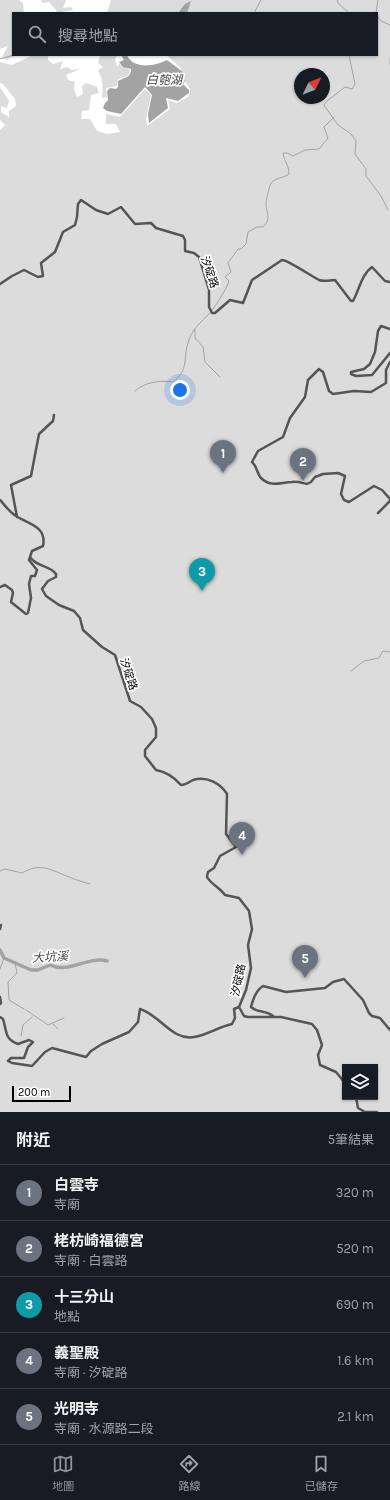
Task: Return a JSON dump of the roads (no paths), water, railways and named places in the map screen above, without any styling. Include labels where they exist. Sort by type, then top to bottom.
[{"type":"street","name":"汐碇路","points":[[0,284],[24,270],[40,277],[43,276],[40,263],[55,252],[63,232],[75,225],[78,204],[81,200],[96,210],[108,214],[121,207],[134,224],[151,223],[159,230],[183,236],[185,240],[185,251],[194,253],[199,257],[209,290],[209,307],[212,313],[215,313],[230,300],[243,303],[252,280],[282,260],[286,260],[299,270],[319,280],[335,280],[351,301],[362,285],[365,275],[372,268],[385,280],[390,282]]},
{"type":"street","points":[[390,329],[381,326],[378,331],[375,352],[370,364],[364,369],[351,372],[351,374],[356,376],[374,374],[390,353]]},
{"type":"street","points":[[378,513],[390,500],[382,490],[374,486],[354,499],[346,502],[341,494],[345,476],[338,473],[318,475],[307,484],[295,482],[279,484],[269,483],[260,477],[257,467],[252,462],[258,451],[283,437],[290,418],[305,397],[308,380],[316,371],[319,369],[323,372],[329,391],[333,394],[354,391],[370,392],[386,383],[386,370],[390,362]]},
{"type":"street","points":[[17,517],[11,484],[31,476],[39,434],[53,421],[54,415]]},
{"type":"street","points":[[0,500],[17,517],[38,527],[43,534],[43,546],[32,551],[29,560],[37,570],[35,576],[31,576],[29,580],[30,602],[26,614],[11,602],[12,590],[5,585],[0,587]]},
{"type":"street","name":"汐碇路","points":[[30,557],[38,565],[53,570],[56,574],[56,577],[45,584],[42,589],[44,593],[59,605],[74,611],[80,618],[83,630],[102,647],[115,655],[130,701],[143,709],[145,714],[152,719],[156,728],[155,740],[144,753],[155,769],[165,771],[177,779],[181,785],[195,780],[211,780],[227,794],[226,834],[236,847],[220,856],[214,868],[208,872],[207,877],[211,883],[220,888],[225,895],[239,898],[252,917],[252,929],[248,945],[251,968],[246,990],[239,1007]]},
{"type":"street","points":[[0,929],[1,925]]},
{"type":"street","points":[[273,1016],[267,1012],[256,1010],[251,1007],[255,995],[260,987],[263,986],[286,992],[293,990],[325,988],[333,982],[344,979],[363,1000],[369,1013],[372,1016],[380,1018],[390,1030]]},
{"type":"street","points":[[0,997],[2,1003],[0,1004]]},
{"type":"street","points":[[0,1017],[4,1021],[6,1034],[10,1040],[18,1044],[29,1040],[33,1042],[28,1047],[24,1058],[11,1058],[8,1061],[32,1066],[45,1052],[52,1048],[86,1057],[102,1044],[129,1032],[137,1023],[140,1009],[163,1022],[176,1035],[188,1038],[206,1034],[232,1024],[235,1018],[234,1009],[239,1007],[244,1016],[293,1018],[315,1026],[322,1045],[318,1055],[320,1065],[336,1072],[342,1079]]},
{"type":"street","points":[[357,1100],[358,1108],[365,1112],[377,1112]]},
{"type":"water","points":[[191,1],[187,12],[179,12],[185,4]]},
{"type":"water","name":"白匏湖","points":[[122,56],[128,56],[130,60],[139,65],[151,65],[167,60],[183,72],[181,77],[185,81],[183,84],[189,90],[189,93],[178,101],[166,98],[168,108],[149,123],[148,114],[152,95],[145,87],[121,114],[107,111],[103,108],[108,100],[107,91],[110,88],[116,89],[118,87],[118,81],[127,77],[131,72],[131,69],[123,67],[119,62],[124,60]]},
{"type":"waterway","points":[[255,12],[261,0]]},
{"type":"waterway","points":[[337,0],[338,3],[348,12]]},
{"type":"waterway","points":[[376,12],[378,0]]},
{"type":"waterway","points":[[378,17],[381,21],[390,25]]},
{"type":"waterway","points":[[0,59],[12,56]]},
{"type":"waterway","points":[[349,56],[355,84],[352,89],[345,87],[324,105],[338,125],[351,134],[356,141],[355,154],[366,169],[366,176],[381,196],[388,210]]},
{"type":"waterway","points":[[390,58],[390,64]]},
{"type":"waterway","points":[[212,310],[228,284],[229,281],[225,277],[231,272],[228,263],[238,249],[241,249],[246,244],[248,232],[257,227],[263,227],[266,224],[268,218],[266,204],[271,183],[276,179],[289,174],[283,153],[293,156],[305,150],[319,149],[328,138],[324,127],[334,117]]},
{"type":"waterway","points":[[135,391],[148,384],[163,381],[173,382],[178,378],[185,364],[189,338],[197,326],[210,313]]},
{"type":"waterway","points":[[195,330],[195,338],[203,347],[205,362],[220,377]]},
{"type":"waterway","points":[[351,671],[364,661],[379,658],[383,651],[390,652]]},
{"type":"waterway","points":[[0,871],[5,869],[22,873],[35,868],[46,868],[90,884]]},
{"type":"waterway","name":"大坑溪","points":[[0,950],[4,958],[31,970],[38,970],[50,965],[64,967],[92,961],[107,961]]},
{"type":"waterway","points":[[0,969],[4,958]]},
{"type":"waterway","points":[[15,963],[17,973],[8,982],[9,1000],[24,1009]]},
{"type":"waterway","points":[[26,1010],[48,1025],[64,1018]]},
{"type":"waterway","points":[[21,1036],[23,1025],[32,1017]]},
{"type":"waterway","points":[[53,1024],[58,1029]]},
{"type":"place","name":"白雲寺","points":[[223,473]]},
{"type":"place","name":"栳枋崎福德宮","points":[[303,481]]},
{"type":"place","name":"十三分山","points":[[202,591]]},
{"type":"place","name":"義聖殿","points":[[242,855]]},
{"type":"place","name":"光明寺","points":[[305,978]]}]
